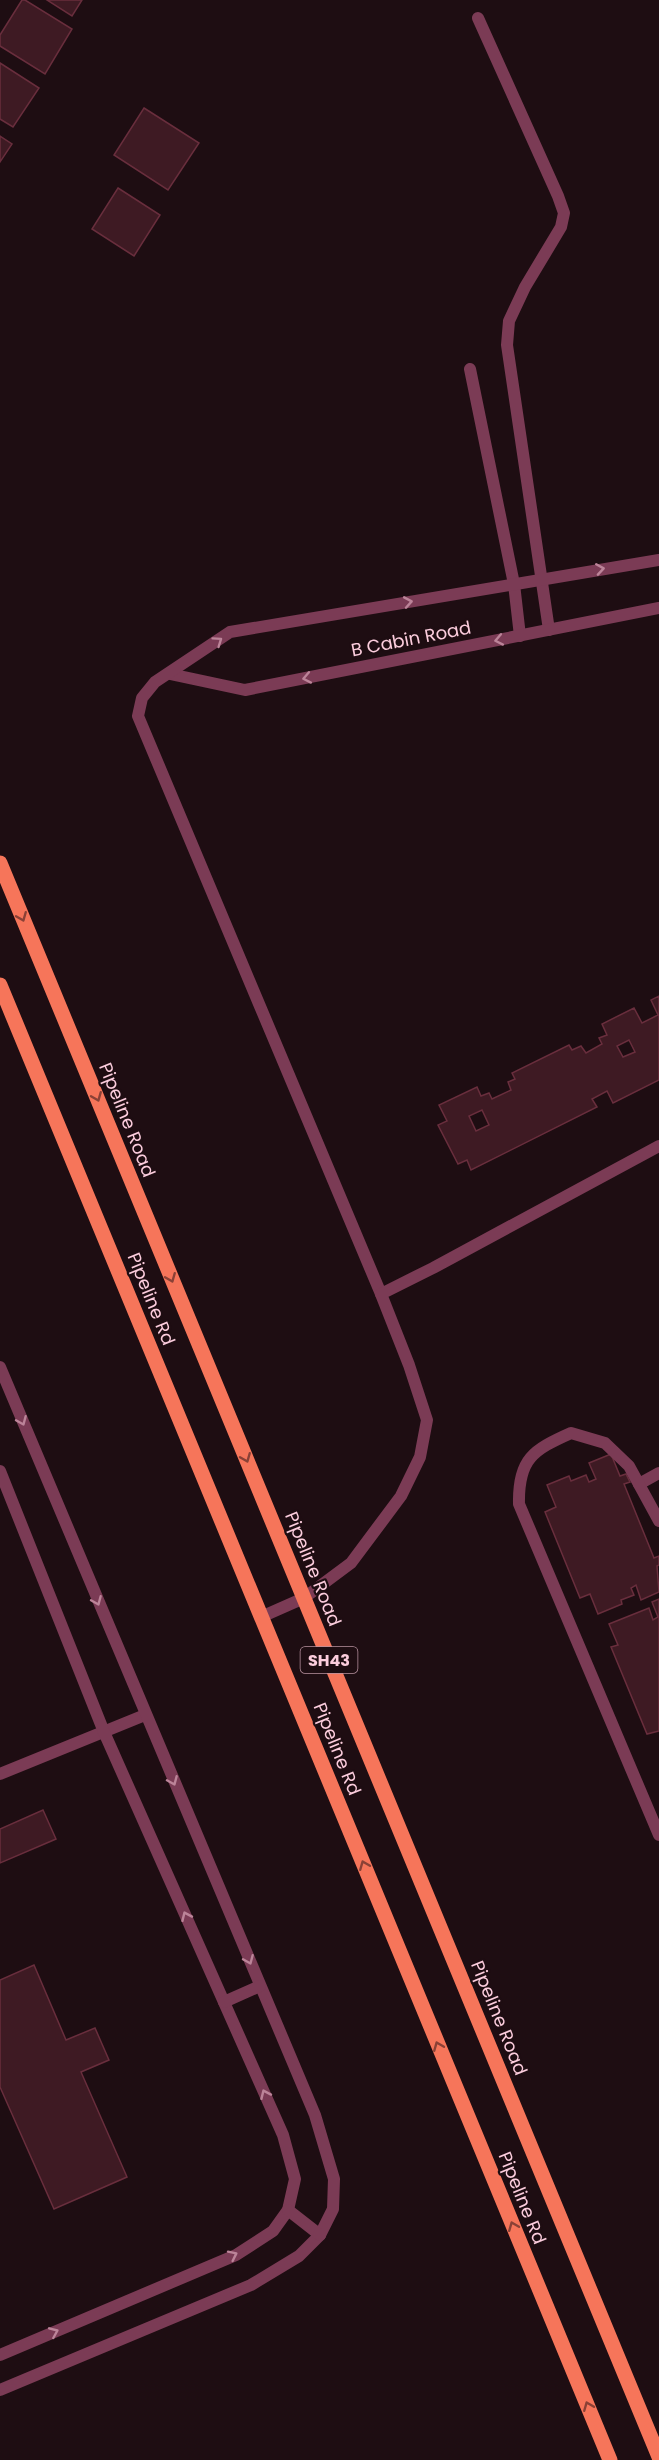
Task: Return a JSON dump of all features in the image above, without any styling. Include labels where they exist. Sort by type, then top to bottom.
[{"type":"main road","name":"Pipeline Road","points":[[0,863],[659,2457]]},
{"type":"main road","name":"Pipeline Rd","points":[[0,985],[610,2460]]},
{"type":"street","points":[[478,18],[564,213],[561,227],[525,287],[509,321],[507,345],[549,630]]},
{"type":"street","points":[[470,369],[514,584],[520,636]]},
{"type":"street","points":[[261,1617],[304,1598],[351,1563],[401,1496],[420,1457],[427,1420],[409,1365],[381,1294],[138,716],[142,698],[155,682],[230,632],[659,560]]},
{"type":"street","name":"B Cabin Road","points":[[170,674],[245,690],[659,608]]},
{"type":"street","points":[[381,1294],[659,1146]]},
{"type":"street","points":[[0,1367],[315,2115],[334,2179],[333,2209],[320,2235],[299,2256],[251,2285],[0,2390]]},
{"type":"street","points":[[659,1521],[629,1466],[604,1443],[571,1433],[546,1444],[526,1462],[518,1481],[519,1504],[659,1835]]},
{"type":"street","points":[[0,1471],[104,1732],[284,2134],[295,2179],[288,2211],[273,2231],[236,2255],[0,2355]]},
{"type":"street","points":[[639,1484],[659,1473]]},
{"type":"street","points":[[0,1774],[145,1715]]},
{"type":"street","points":[[224,2002],[260,1986]]},
{"type":"street","points":[[288,2211],[320,2235]]},
{"type":"building","points":[[22,0],[72,29],[45,74],[0,46],[0,35]]},
{"type":"building","points":[[47,0],[82,0],[72,16]]},
{"type":"building","points":[[0,63],[39,88],[13,127],[0,119]]},
{"type":"building","points":[[144,108],[199,143],[168,190],[114,155]]},
{"type":"building","points":[[0,136],[12,144],[0,162]]},
{"type":"building","points":[[118,188],[160,215],[134,256],[92,229]]},
{"type":"building","points":[[659,996],[659,1080],[613,1103],[607,1091],[592,1099],[597,1107],[471,1170],[467,1160],[458,1164],[438,1125],[447,1121],[439,1105],[477,1087],[481,1096],[489,1093],[492,1099],[511,1090],[508,1082],[515,1079],[512,1073],[569,1045],[572,1050],[581,1046],[586,1053],[602,1044],[599,1038],[607,1035],[602,1024],[634,1008],[642,1023],[658,1015],[651,1000]],"holes":[[[629,1040],[635,1052],[623,1057],[617,1046]],[[482,1110],[489,1125],[476,1131],[469,1116]]]},
{"type":"building","points":[[611,1454],[620,1476],[626,1474],[630,1482],[624,1484],[654,1558],[659,1556],[657,1566],[659,1592],[641,1600],[636,1585],[631,1588],[634,1595],[621,1600],[622,1604],[598,1614],[590,1594],[580,1598],[545,1512],[556,1507],[547,1485],[569,1476],[571,1481],[586,1475],[589,1482],[596,1479],[589,1463]]},
{"type":"building","points":[[659,1599],[659,1731],[647,1734],[611,1647],[618,1645],[609,1624],[649,1608],[653,1620],[658,1617],[652,1602]]},
{"type":"building","points":[[43,1810],[56,1839],[0,1863],[0,1829]]},
{"type":"building","points":[[34,1965],[66,2040],[95,2028],[109,2060],[81,2072],[127,2177],[54,2209],[0,2087],[0,1980]]}]
